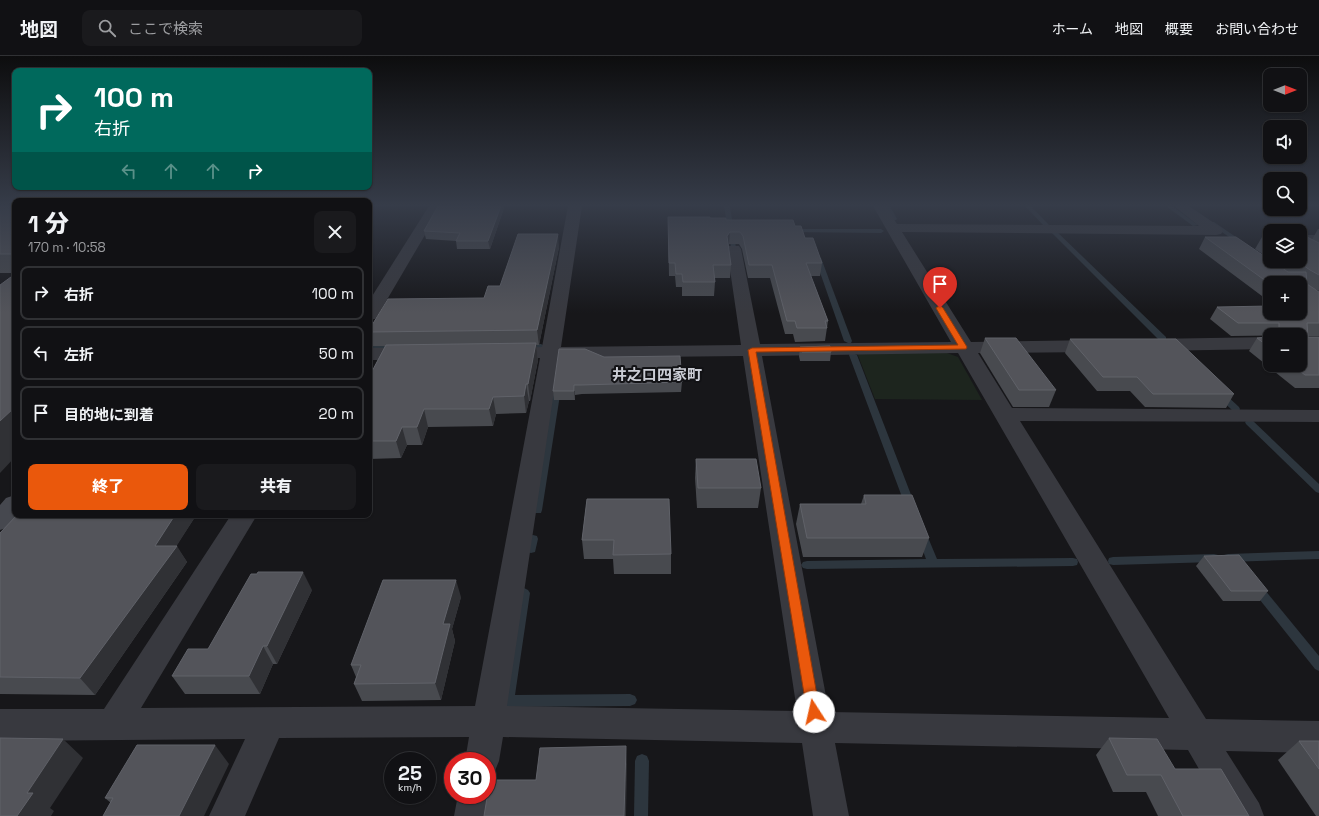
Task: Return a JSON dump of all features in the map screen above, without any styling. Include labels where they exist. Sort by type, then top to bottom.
[{"type":"main road","points":[[0,521],[12,507]]},
{"type":"street","points":[[372,310],[414,241]]},
{"type":"street","points":[[484,752],[568,241]]},
{"type":"street","points":[[900,241],[1246,816]]},
{"type":"street","points":[[1307,244],[1319,252]]},
{"type":"street","points":[[734,249],[831,816]]},
{"type":"street","points":[[1136,345],[1263,343]]},
{"type":"street","points":[[487,353],[1113,345]]},
{"type":"street","points":[[372,354],[432,354]]},
{"type":"street","points":[[1004,414],[1319,416]]},
{"type":"street","points":[[113,724],[242,518]]},
{"type":"street","points":[[0,725],[490,721],[1198,736],[1319,737]]},
{"type":"street","points":[[227,816],[269,723]]},
{"type":"street","points":[[472,816],[474,804]]},
{"type":"shaded area","points":[[857,353],[947,353],[958,357],[982,400],[875,399]]},
{"type":"building","points":[[0,241],[12,241],[12,254],[0,254]]},
{"type":"building","points":[[515,241],[556,241],[537,330],[372,332],[372,325],[388,299],[484,298],[488,286],[500,286]]},
{"type":"building","points":[[669,241],[728,241],[731,265],[713,265],[715,282],[683,282],[682,274],[676,274],[675,263],[669,263]]},
{"type":"building","points":[[744,241],[814,241],[822,263],[806,263],[828,321],[825,321],[827,328],[797,328],[795,321],[787,321],[772,265],[749,265]]},
{"type":"building","points":[[1211,241],[1243,241],[1263,255],[1263,268],[1282,268],[1288,272],[1306,272],[1306,276],[1263,276],[1263,279]]},
{"type":"building","points":[[1307,241],[1316,241],[1319,243],[1319,275],[1307,268]]},
{"type":"building","points":[[12,276],[12,410],[0,421],[0,285]]},
{"type":"building","points":[[1307,284],[1319,292],[1319,323],[1307,323],[1308,337],[1319,337],[1319,375],[1305,375],[1301,372],[1307,372],[1307,328],[1279,328],[1279,323],[1238,323],[1217,307],[1263,306],[1263,320],[1307,320]]},
{"type":"building","points":[[985,338],[1016,338],[1056,390],[1019,390]]},
{"type":"building","points":[[1257,338],[1263,338],[1263,343]]},
{"type":"building","points":[[1070,339],[1176,339],[1234,394],[1153,394],[1137,377],[1103,377]]},
{"type":"building","points":[[536,343],[528,384],[526,384],[524,396],[493,397],[489,409],[424,409],[417,427],[402,427],[396,441],[372,441],[372,371],[386,345]]},
{"type":"building","points":[[830,346],[831,352],[802,352],[800,347]]},
{"type":"building","points":[[559,349],[585,349],[604,357],[680,356],[682,382],[574,385],[574,391],[553,391]]},
{"type":"building","points":[[696,459],[756,459],[761,488],[698,488]]},
{"type":"building","points":[[864,495],[912,495],[929,538],[807,538],[800,504],[866,504]]},
{"type":"building","points":[[587,499],[669,499],[671,554],[613,555],[614,540],[582,540]]},
{"type":"building","points":[[14,518],[173,518],[155,546],[177,546],[80,678],[0,677],[0,533]]},
{"type":"building","points":[[1239,555],[1268,591],[1231,591],[1204,556]]},
{"type":"building","points":[[258,572],[303,572],[267,646],[263,646],[249,676],[172,676],[188,649],[208,649],[251,574],[257,574]]},
{"type":"building","points":[[383,580],[456,580],[443,624],[450,624],[435,683],[354,684],[361,665],[351,665]]},
{"type":"building","points":[[0,738],[63,739],[27,793],[33,793],[17,816],[0,816]]},
{"type":"building","points":[[1109,738],[1157,739],[1175,769],[1221,769],[1249,816],[1183,816],[1161,775],[1127,775]]},
{"type":"building","points":[[1299,741],[1319,741],[1319,769]]},
{"type":"building","points":[[137,745],[215,745],[179,816],[103,816],[113,798],[105,798]]},
{"type":"building","points":[[626,746],[624,816],[484,816],[486,804],[496,804],[496,780],[536,780],[540,748]]},
{"type":"waterway","points":[[733,241],[734,247]]},
{"type":"waterway","points":[[1064,241],[1163,339]]},
{"type":"waterway","points":[[1239,241],[1243,244]]},
{"type":"waterway","points":[[818,258],[848,341]]},
{"type":"waterway","points":[[524,346],[541,346]]},
{"type":"waterway","points":[[372,347],[397,347]]},
{"type":"waterway","points":[[853,355],[910,505]]},
{"type":"waterway","points":[[537,510],[556,395]]},
{"type":"waterway","points":[[1221,395],[1236,409]]},
{"type":"waterway","points":[[1249,422],[1319,490]]},
{"type":"waterway","points":[[922,535],[933,564]]},
{"type":"waterway","points":[[531,549],[533,539]]},
{"type":"waterway","points":[[1228,558],[1319,555]]},
{"type":"waterway","points":[[1113,561],[1214,558]]},
{"type":"waterway","points":[[933,564],[1073,562]]},
{"type":"waterway","points":[[807,565],[933,564]]},
{"type":"waterway","points":[[1256,587],[1319,665]]},
{"type":"waterway","points":[[524,593],[508,701],[630,700]]},
{"type":"waterway","points":[[641,816],[642,761]]},
{"type":"district","name":"井之口四家町","points":[[657,375]]},
{"type":"route","points":[[814,712],[752,350],[964,347],[940,308]]}]
